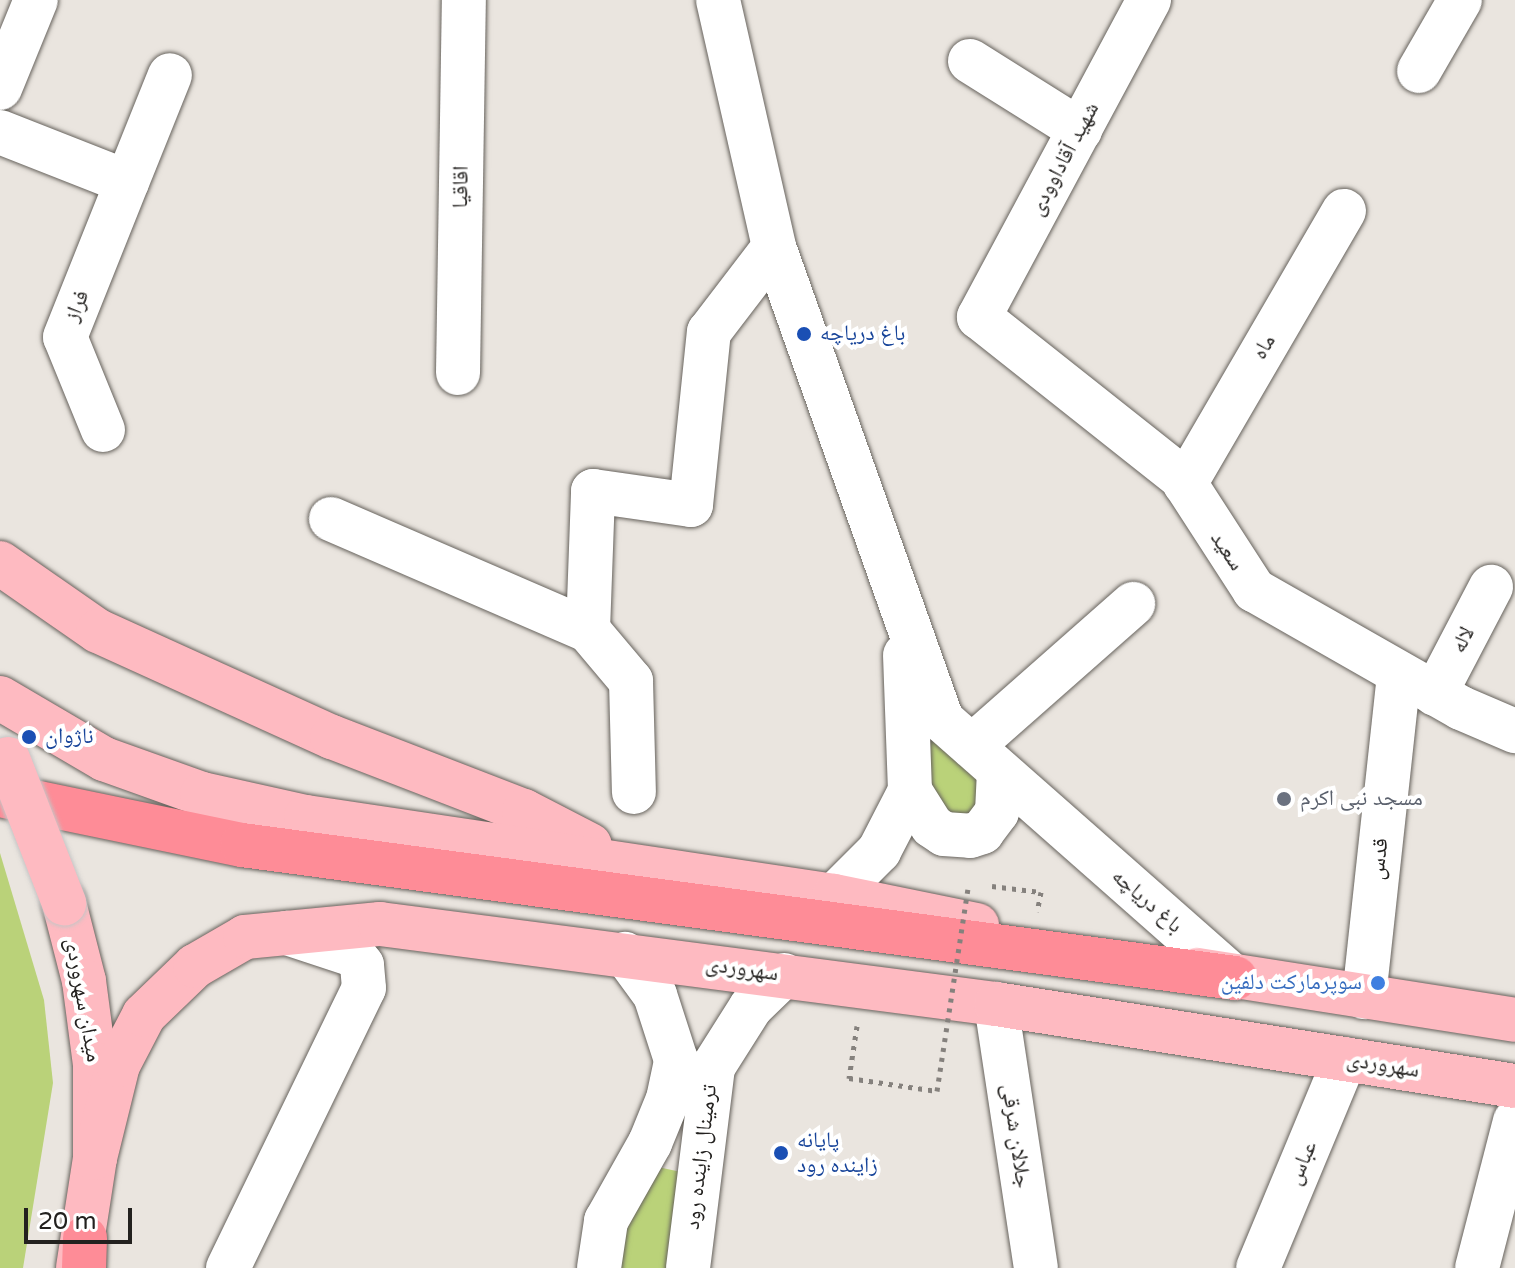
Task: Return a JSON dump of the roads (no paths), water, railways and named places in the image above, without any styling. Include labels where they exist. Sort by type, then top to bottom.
[{"type":"highway","points":[[3,766],[242,845],[1235,978]]},
{"type":"main road","points":[[0,563],[98,631],[332,737],[524,811],[624,863]]},
{"type":"main road","points":[[0,698],[104,759],[202,794],[306,817],[834,896],[1235,978],[1515,1020]]},
{"type":"main road","name":"میدان سهروردی","points":[[3,766],[64,903],[84,981],[95,1064],[95,1158],[82,1258]]},
{"type":"main road","name":"سهروردی","points":[[95,1158],[118,1065],[144,1015],[195,966],[245,937],[380,924],[864,985],[1515,1086]]},
{"type":"street","points":[[0,88],[36,0]]},
{"type":"street","name":"اقاقیا","points":[[458,373],[464,0]]},
{"type":"street","name":"باغ دریاچه","points":[[718,0],[774,247],[904,625],[942,720],[1235,978]]},
{"type":"street","name":"شهید آقاداوودی","points":[[979,317],[1149,0]]},
{"type":"street","points":[[1419,71],[1460,0]]},
{"type":"street","points":[[970,61],[1080,130]]},
{"type":"street","name":"فراز","points":[[103,430],[65,337],[170,75]]},
{"type":"street","points":[[0,132],[127,182]]},
{"type":"street","name":"ماه","points":[[1185,484],[1344,211]]},
{"type":"street","points":[[588,630],[593,491],[691,505],[709,332],[774,247]]},
{"type":"street","name":"سعید","points":[[979,317],[1185,484],[1254,590],[1417,684],[1515,731]]},
{"type":"street","points":[[331,519],[588,630],[631,681],[634,792]]},
{"type":"street","name":"لاله","points":[[1417,684],[1491,587]]},
{"type":"street","points":[[910,791],[932,826],[955,837],[982,832],[997,812],[986,758],[1133,604]]},
{"type":"street","points":[[834,896],[879,851],[910,791],[904,625]]},
{"type":"street","name":"قدس","points":[[1364,997],[1417,684]]},
{"type":"street","points":[[228,1268],[364,988],[362,965],[354,955],[287,933]]},
{"type":"street","name":"ترمینال زاینده رود","points":[[599,1268],[606,1221],[650,1143],[668,1099],[676,1060],[655,995],[625,954]]},
{"type":"street","name":"ترمینال زاینده رود","points":[[688,1268],[713,1067],[751,1007],[784,975]]},
{"type":"street","name":"جلالان شرقی","points":[[996,1004],[1036,1268]]},
{"type":"street","name":"عباس","points":[[1258,1268],[1345,1059]]},
{"type":"street","points":[[1477,1268],[1515,1121]]},
{"type":"place","name":"باغ دریاچه","points":[[804,334]]},
{"type":"place","name":"ناژوان","points":[[29,737]]},
{"type":"place","name":"مسجد نبی اکرم","points":[[1284,799]]},
{"type":"place","name":"سوپرمارکت دلفین","points":[[1378,983]]},
{"type":"place","name":"پایانه زاینده رود","points":[[781,1153]]}]
